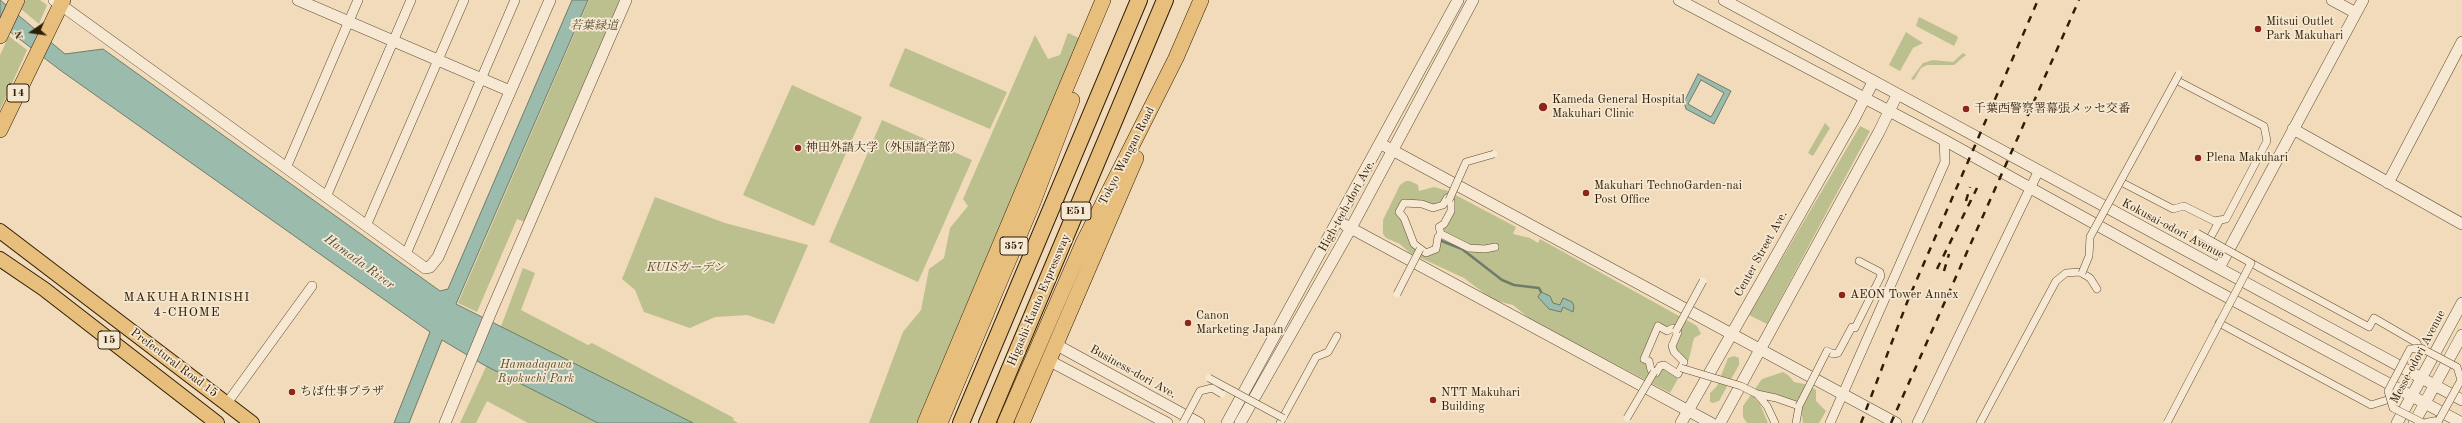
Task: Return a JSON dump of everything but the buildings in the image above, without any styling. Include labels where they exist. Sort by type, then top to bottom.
[{"type":"highway","points":[[1,33],[17,0]]},
{"type":"highway","points":[[925,423],[1103,0]]},
{"type":"highway","name":"357","points":[[940,423],[1032,205],[1109,0]]},
{"type":"highway","name":"Higashi-Kanto Expressway","points":[[961,423],[1139,0]]},
{"type":"highway","name":"Higashi-Kanto Expressway","points":[[987,423],[1165,0]]},
{"type":"highway","name":"Tokyo Wangan Road","points":[[1005,423],[1084,241],[1164,82],[1201,0]]},
{"type":"highway","name":"14","points":[[0,130],[49,31],[59,2]]},
{"type":"highway","points":[[1022,423],[1154,118],[1164,82]]},
{"type":"main road","name":"Prefectural Road 15","points":[[0,231],[252,423]]},
{"type":"main road","name":"Prefectural Road 15","points":[[0,259],[44,289],[217,423]]},
{"type":"street","points":[[298,0],[510,91]]},
{"type":"street","points":[[286,168],[358,0]]},
{"type":"street","points":[[326,197],[411,0]]},
{"type":"street","points":[[366,226],[464,0]]},
{"type":"street","points":[[406,254],[515,0]]},
{"type":"street","points":[[59,2],[425,268],[430,267],[438,257],[550,0]]},
{"type":"street","points":[[445,423],[491,312],[626,0]]},
{"type":"street","name":"High-tech-dori Ave.","points":[[1227,423],[1381,144],[1458,0]]},
{"type":"street","name":"High-tech-dori Ave.","points":[[1240,423],[1393,151],[1473,0]]},
{"type":"street","points":[[1680,0],[1864,99],[1944,140],[2462,423]]},
{"type":"street","name":"Kokusai-odori Avenue","points":[[1724,0],[2038,172],[2462,400]]},
{"type":"street","points":[[2332,0],[2356,13]]},
{"type":"street","points":[[2219,268],[2363,0]]},
{"type":"street","points":[[2388,183],[2462,42]]},
{"type":"street","points":[[2082,273],[2089,256],[2090,237],[2177,77],[2264,126],[2267,141],[2226,219],[2214,221],[2184,206],[2173,209],[2121,182]]},
{"type":"street","name":"Center Street Ave.","points":[[1681,423],[1873,82]]},
{"type":"street","points":[[1720,423],[1897,95]]},
{"type":"street","points":[[2293,129],[2462,224]]},
{"type":"street","points":[[1830,423],[1945,162],[1944,140]]},
{"type":"street","points":[[1381,144],[1896,423]]},
{"type":"street","points":[[1494,154],[1466,162],[1449,200],[1451,201],[1451,211],[1444,224],[1439,227],[1441,234],[1468,248],[1485,250],[1495,247]]},
{"type":"street","points":[[1917,423],[2038,172]]},
{"type":"street","points":[[1441,234],[1438,237],[1436,250],[1426,253],[1414,244],[1404,218],[1399,212],[1404,203],[1422,204],[1433,208],[1443,205],[1447,198],[1449,200]]},
{"type":"street","points":[[2209,240],[2220,220]]},
{"type":"street","points":[[1338,222],[1711,423]]},
{"type":"street","points":[[2197,233],[2369,327],[2374,318],[2417,343],[2419,348]]},
{"type":"street","points":[[1397,294],[1420,249]]},
{"type":"street","points":[[1796,423],[1799,406],[1827,351],[1833,354],[1838,353],[1874,292],[1873,291],[1881,276],[1880,272],[1860,261]]},
{"type":"street","points":[[2167,423],[2218,323],[2251,263]]},
{"type":"street","points":[[1980,423],[2056,281],[2066,273],[2082,273],[2090,278],[2097,289]]},
{"type":"street","points":[[1627,418],[1654,372],[1656,373],[1660,366],[1664,365],[1678,374],[1682,368],[1684,362],[1672,348],[1678,332],[1676,331],[1703,281]]},
{"type":"street","points":[[227,403],[312,286]]},
{"type":"street","name":"Messe-odori Avenue","points":[[2397,423],[2462,303]]},
{"type":"street","points":[[2218,323],[2371,406],[2390,399]]},
{"type":"street","points":[[1654,372],[1651,370],[1649,361],[1644,359],[1658,326],[1667,331],[1673,328],[1676,331]]},
{"type":"street","points":[[2414,423],[2462,335]]},
{"type":"street","points":[[1212,382],[1282,420],[1316,357],[1328,352],[1337,336]]},
{"type":"street","name":"Business-dori Ave.","points":[[1055,344],[1199,423]]},
{"type":"street","points":[[2419,348],[2459,367],[2461,380],[2439,420],[2423,423],[2393,408],[2388,391],[2410,349],[2419,348]]},
{"type":"street","points":[[1048,360],[1168,423]]},
{"type":"street","points":[[1682,368],[1740,386],[1757,394],[1776,398],[1799,406]]},
{"type":"street","points":[[1212,382],[1222,394]]},
{"type":"street","points":[[1183,423],[1200,391],[1212,382]]},
{"type":"street","points":[[1757,394],[1767,406],[1775,423]]},
{"type":"green space","points":[[26,0],[40,0],[47,5],[39,24],[21,9]]},
{"type":"green space","name":"若葉緑道","points":[[589,0],[621,0],[525,222],[517,219],[477,312],[458,303]]},
{"type":"green space","points":[[1919,17],[1957,36],[1958,38],[1954,46],[1916,26]]},
{"type":"green space","points":[[1906,32],[1923,43],[1913,48],[1900,71],[1889,65]]},
{"type":"green space","points":[[1068,33],[1079,38],[919,423],[869,423],[903,332],[921,310],[929,269],[944,258],[950,228],[968,206],[963,199],[1035,35],[1048,59],[1060,55]]},
{"type":"green space","points":[[9,36],[27,50],[0,110],[0,55]]},
{"type":"green space","points":[[905,48],[1007,92],[990,129],[889,86]]},
{"type":"green space","points":[[1963,53],[1966,55],[1954,65],[1927,65],[1921,68],[1914,80],[1911,79],[1923,63],[1933,60],[1953,62]]},
{"type":"green space","points":[[792,85],[862,117],[814,226],[743,195]]},
{"type":"green space","points":[[882,120],[972,160],[918,282],[829,242]]},
{"type":"green space","points":[[1825,123],[1830,128],[1813,156],[1808,153]]},
{"type":"green space","points":[[1860,126],[1870,131],[1767,324],[1749,315]]},
{"type":"green space","points":[[1406,181],[1410,181],[1418,185],[1419,191],[1434,187],[1448,191],[1516,227],[1513,234],[1530,238],[1538,243],[1540,239],[1697,326],[1701,334],[1694,338],[1689,359],[1670,393],[1530,319],[1513,305],[1493,300],[1464,278],[1410,253],[1400,244],[1386,238],[1383,234],[1383,220],[1400,185]],"holes":[[[1451,201],[1433,252],[1414,244],[1399,212],[1404,203],[1439,207]],[[1658,326],[1678,333],[1674,352],[1684,362],[1678,374],[1660,366],[1651,370],[1645,359]]]},
{"type":"green space","name":"KUISガーデン","points":[[655,197],[725,223],[808,245],[774,324],[747,315],[715,317],[690,328],[644,312],[635,290],[622,279]]},
{"type":"green space","name":"Hamadagawa Ryokuchi Park","points":[[523,268],[535,273],[521,310],[588,345],[592,343],[734,418],[733,420],[738,423],[528,423],[487,401],[476,423],[460,423],[485,369]]},
{"type":"green space","points":[[1734,356],[1739,358],[1739,365],[1719,401],[1713,403],[1710,402],[1710,393],[1717,386],[1728,358]]},
{"type":"green space","points":[[1783,372],[1794,382],[1809,385],[1816,390],[1816,401],[1826,411],[1819,423],[1803,423],[1801,409],[1794,401],[1760,391],[1755,399],[1760,404],[1768,423],[1747,423],[1743,417],[1743,406],[1762,379]]},
{"type":"water","name":"Hamada River","points":[[0,0],[65,54],[103,49],[440,291],[448,289],[572,0],[588,0],[456,304],[693,423],[598,423],[484,365],[442,340],[409,423],[394,423],[430,332],[60,70],[9,31],[0,23]]},
{"type":"water","points":[[1698,74],[1731,91],[1714,124],[1686,109],[1684,102]],"holes":[[[1701,80],[1724,93],[1711,117],[1688,104]]]},
{"type":"water","points":[[1541,292],[1550,296],[1553,303],[1560,305],[1563,298],[1572,302],[1574,306],[1573,312],[1563,307],[1561,312],[1549,309],[1538,297]]},
{"type":"waterway","points":[[1439,240],[1462,249],[1502,280],[1514,285],[1539,288],[1541,292]]},
{"type":"railway","points":[[1861,423],[1908,300],[2038,0]]},
{"type":"railway","points":[[1891,423],[2079,0]]},
{"type":"railway","points":[[1966,201],[1970,187]]},
{"type":"railway","points":[[1937,269],[1977,188]]},
{"type":"railway","points":[[1944,271],[1949,254]]},
{"type":"place","name":"Mitsui Outlet Park Makuhari","points":[[2258,29]]},
{"type":"place","name":"Kameda General Hospital Makuhari Clinic","points":[[1543,107]]},
{"type":"place","name":"千葉西警察署幕張メッセ交番","points":[[1966,109]]},
{"type":"place","name":"神田外語大学（外国語学部）","points":[[798,148]]},
{"type":"place","name":"Plena Makuhari","points":[[2198,158]]},
{"type":"place","name":"Makuhari TechnoGarden-nai Post Office","points":[[1586,193]]},
{"type":"place","name":"AEON Tower Annex","points":[[1842,295]]},
{"type":"place","name":"Canon Marketing Japan","points":[[1188,323]]},
{"type":"place","name":"ちば仕事プラザ","points":[[292,392]]},
{"type":"place","name":"NTT Makuhari Building","points":[[1433,400]]},
{"type":"district","name":"MAKUHARINISHI 4-CHOME","points":[[187,306]]}]
